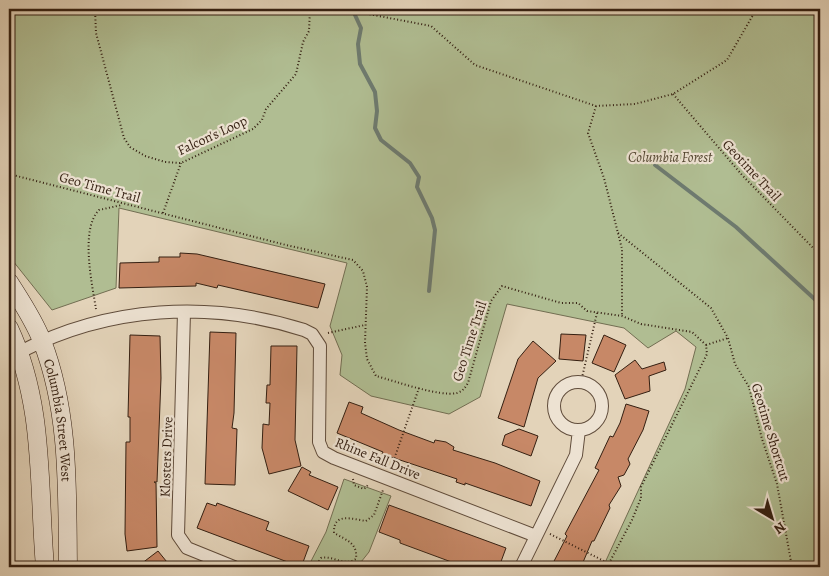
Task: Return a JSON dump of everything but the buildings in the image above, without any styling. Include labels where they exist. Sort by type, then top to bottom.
[{"type":"main road","name":"Columbia Street West","points":[[9,282],[42,341],[60,406],[65,451],[68,567]]},
{"type":"main road","name":"Columbia Street West","points":[[9,328],[20,352],[34,404],[40,461],[45,567]]},
{"type":"street","name":"Klosters Drive","points":[[184,312],[178,535],[187,548],[234,567]]},
{"type":"street","name":"Rhine Fall Drive","points":[[20,352],[65,331],[97,322],[150,313],[238,314],[284,323],[308,331],[320,346],[318,442],[323,452],[378,476],[536,536]]},
{"type":"street","points":[[581,382],[594,388],[601,400],[602,409],[595,423],[578,430],[562,425],[554,412],[553,404],[558,392],[564,386],[581,382]]},
{"type":"street","points":[[521,567],[576,455],[578,430]]},
{"type":"path","name":"Falcon's Loop","points":[[95,9],[96,33],[120,130],[124,138],[130,147],[145,156],[165,162],[181,163],[241,136],[253,129],[262,120],[266,109],[296,74],[303,42],[309,31],[310,9]]},
{"type":"path","points":[[353,9],[363,13],[431,26],[475,65],[596,106],[635,104],[673,94],[727,60],[753,16],[761,9]]},
{"type":"path","name":"Geotime Trail","points":[[673,94],[742,175],[820,255]]},
{"type":"path","points":[[596,106],[588,133],[604,178],[622,249],[622,316]]},
{"type":"path","points":[[163,214],[181,163]]},
{"type":"path","name":"Geo Time Trail","points":[[9,174],[124,205],[354,260],[363,271],[367,287],[365,326],[367,359],[376,376],[419,388],[455,393],[463,390],[468,383],[491,301],[502,286],[561,303],[578,304],[587,311],[622,316],[641,324],[692,332],[706,345]]},
{"type":"path","points":[[96,309],[90,256],[90,229],[99,210],[124,205]]},
{"type":"path","name":"Geotime Shortcut","points":[[618,234],[711,308],[728,338],[735,364],[749,387],[762,440],[777,484],[792,567]]},
{"type":"path","points":[[581,382],[597,313]]},
{"type":"path","points":[[328,333],[365,326]]},
{"type":"path","points":[[607,567],[617,552],[641,498],[642,487],[707,354],[706,345],[728,338]]},
{"type":"path","points":[[390,472],[419,388]]},
{"type":"path","points":[[354,479],[354,485],[364,489],[368,485]]},
{"type":"path","points":[[315,567],[321,558],[327,556],[343,562],[351,562],[356,559],[357,551],[355,545],[334,533],[334,525],[337,520],[344,518],[366,521],[374,515],[385,485]]},
{"type":"path","points":[[536,536],[553,533],[608,563]]},
{"type":"green space","name":"Columbia Forest","points":[[9,9],[820,9],[820,567],[603,567],[685,389],[696,347],[676,331],[648,348],[624,328],[507,304],[480,397],[449,414],[371,396],[340,375],[342,355],[330,326],[347,263],[119,208],[116,288],[52,310],[9,256]]},
{"type":"green space","points":[[344,479],[391,496],[369,552],[357,567],[308,567],[326,532]]},
{"type":"waterway","points":[[355,15],[361,28],[358,44],[360,64],[375,92],[377,111],[375,128],[381,140],[410,163],[419,177],[417,187],[432,218],[435,230],[429,291]]},
{"type":"waterway","points":[[655,165],[736,227],[820,304]]}]
